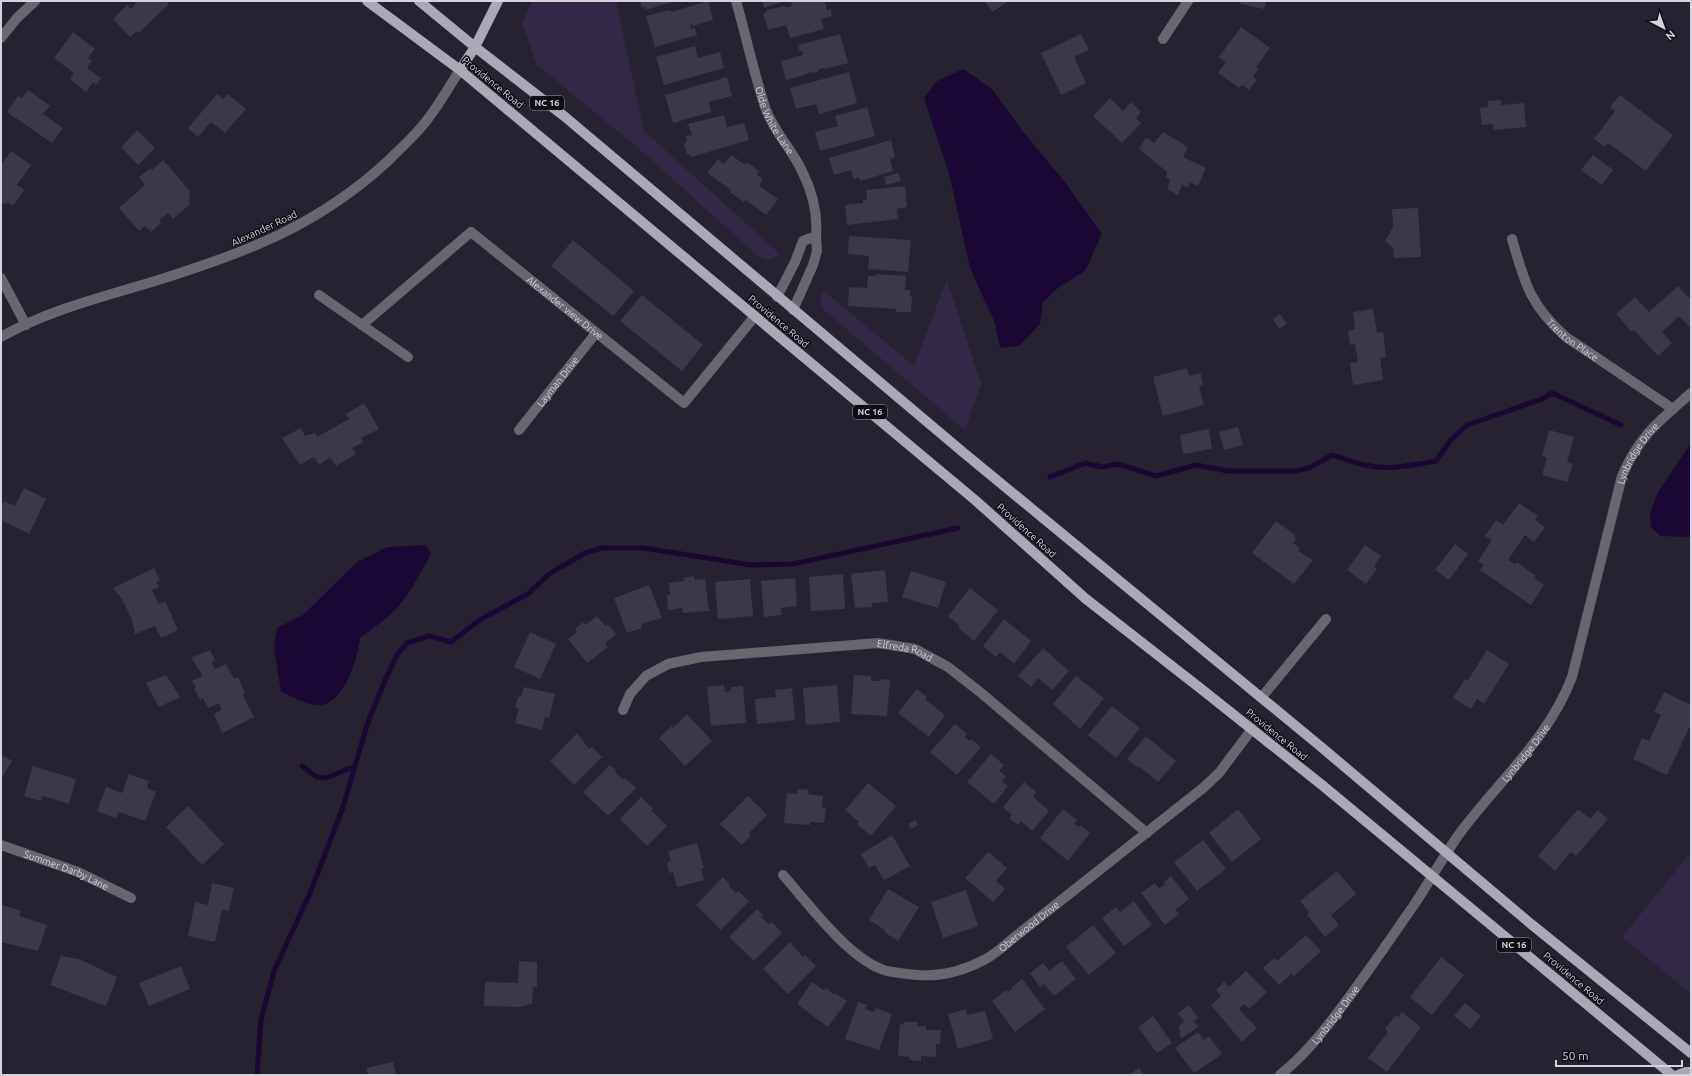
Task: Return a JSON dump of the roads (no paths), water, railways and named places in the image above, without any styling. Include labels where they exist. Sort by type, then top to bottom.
[{"type":"main road","name":"Providence Road","points":[[367,1],[460,70],[975,500],[1086,599],[1252,729],[1672,1075]]},
{"type":"main road","name":"Providence Road","points":[[420,1],[475,47],[564,116],[776,297],[1261,698],[1446,854],[1691,1053]]},
{"type":"main road","name":"Alexander Road","points":[[460,70],[475,47],[498,1]]},
{"type":"main road","points":[[1678,1075],[1691,1072]]},
{"type":"street","points":[[1,38],[17,18],[35,1]]},
{"type":"street","name":"Olde White Lane","points":[[736,1],[766,108],[778,132],[802,170],[814,201],[817,221],[817,251],[813,265],[793,310]]},
{"type":"street","points":[[1163,39],[1188,1]]},
{"type":"street","name":"Alexander Road","points":[[1,337],[78,304],[202,267],[240,254],[287,232],[319,214],[355,190],[398,151],[430,116],[460,70]]},
{"type":"street","name":"Alexander view Drive","points":[[362,325],[471,232],[684,403],[755,316]]},
{"type":"street","points":[[776,297],[795,262],[803,241],[816,236]]},
{"type":"street","name":"Trenton Place","points":[[1512,239],[1526,286],[1540,310],[1554,327],[1566,337],[1673,409]]},
{"type":"street","points":[[1,278],[26,325]]},
{"type":"street","points":[[319,295],[408,357]]},
{"type":"street","name":"Layman Drive","points":[[519,430],[596,333]]},
{"type":"street","name":"Lynbridge Drive","points":[[1280,1075],[1310,1047],[1343,1006],[1461,832],[1549,724],[1565,694],[1580,646],[1622,476],[1630,457],[1641,439],[1691,393]]},
{"type":"street","points":[[1261,698],[1326,619]]},
{"type":"street","name":"Elfreda Road","points":[[624,710],[630,694],[646,676],[668,664],[701,657],[878,643],[915,649],[948,667],[980,692],[1147,833]]},
{"type":"street","name":"Oberwood Drive","points":[[783,875],[827,926],[850,948],[868,962],[887,970],[928,976],[967,968],[986,959],[1203,788],[1218,773],[1252,729]]},
{"type":"street","name":"Summer Darby Lane","points":[[1,845],[78,872],[132,898]]},
{"type":"waterway","points":[[1050,477],[1085,463],[1102,467],[1118,464],[1156,476],[1196,465],[1228,471],[1295,471],[1309,468],[1332,455],[1374,467],[1400,467],[1436,461],[1450,441],[1467,425],[1542,399],[1552,393],[1621,425]]},
{"type":"waterway","points":[[257,1075],[261,1020],[274,971],[310,893],[342,810],[369,719],[397,655],[407,643],[429,636],[451,642],[481,619],[528,594],[549,574],[585,553],[602,548],[644,548],[751,565],[793,564],[958,528]]},
{"type":"waterway","points":[[302,766],[317,777],[326,778],[355,766]]}]
